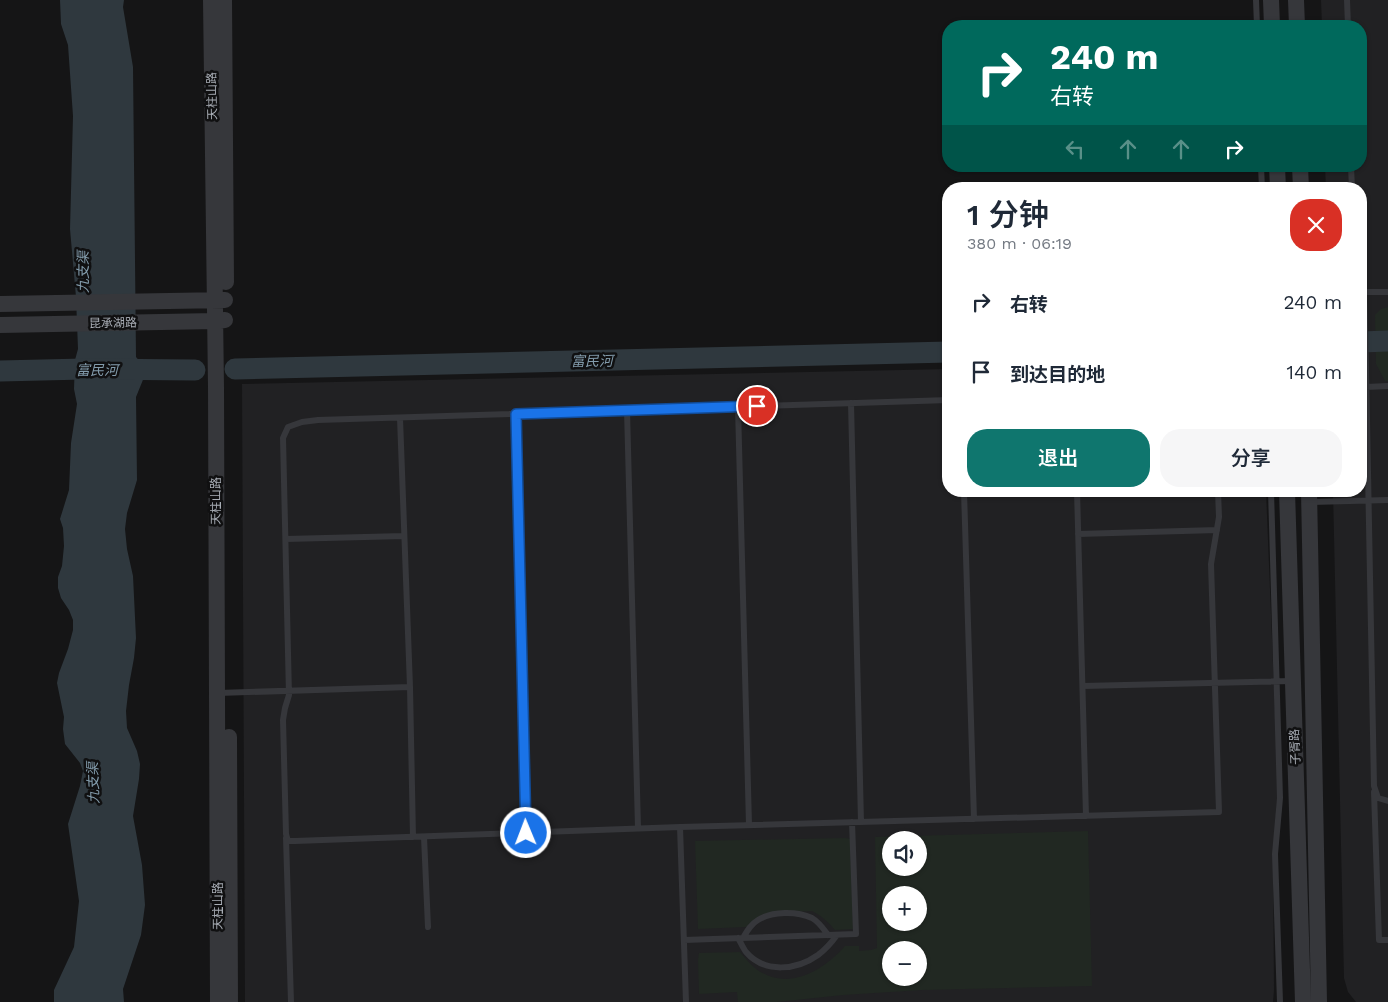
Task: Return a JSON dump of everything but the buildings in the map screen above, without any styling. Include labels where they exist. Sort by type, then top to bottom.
[{"type":"street","name":"天柱山路","points":[[211,0],[221,320],[223,693],[230,1002]]},
{"type":"street","name":"天柱山路","points":[[220,300],[224,0]]},
{"type":"street","points":[[1271,0],[1272,20]]},
{"type":"street","points":[[1296,0],[1297,20]]},
{"type":"street","name":"昆承湖路","points":[[0,304],[220,300]]},
{"type":"street","name":"昆承湖路","points":[[0,325],[221,320]]},
{"type":"street","name":"子胥路","points":[[1287,497],[1303,1002]]},
{"type":"street","name":"子胥路","points":[[1309,497],[1319,1002]]},
{"type":"street","name":"天柱山路","points":[[218,1002],[223,693]]},
{"type":"lane","points":[[1256,0],[1257,20]]},
{"type":"lane","points":[[1347,0],[1348,20]]},
{"type":"lane","points":[[1367,291],[1388,292]]},
{"type":"lane","points":[[1367,387],[1388,386]]},
{"type":"lane","points":[[291,1002],[283,720],[289,691],[283,438],[288,427],[302,422],[318,420],[942,400]]},
{"type":"lane","points":[[851,403],[861,822]]},
{"type":"lane","points":[[738,407],[749,825]]},
{"type":"lane","points":[[628,410],[638,828]]},
{"type":"lane","points":[[516,414],[526,833]]},
{"type":"lane","points":[[400,418],[410,688],[413,837]]},
{"type":"lane","points":[[1367,444],[1378,940],[1388,940]]},
{"type":"lane","points":[[964,497],[974,819]]},
{"type":"lane","points":[[1077,497],[1086,816]]},
{"type":"lane","points":[[286,834],[288,840],[295,841],[638,828],[1218,812],[1211,564],[1219,517],[1218,497]]},
{"type":"lane","points":[[1271,497],[1280,798],[1276,854],[1280,1002]]},
{"type":"lane","points":[[1309,497],[1388,500]]},
{"type":"lane","points":[[1078,534],[1217,530]]},
{"type":"lane","points":[[286,539],[404,536]]},
{"type":"lane","points":[[1083,686],[1293,681]]},
{"type":"lane","points":[[223,693],[410,688]]},
{"type":"lane","points":[[1374,786],[1378,798],[1388,801]]},
{"type":"lane","points":[[684,940],[856,934],[852,822]]},
{"type":"lane","points":[[680,827],[686,1002]]},
{"type":"lane","points":[[424,836],[428,927]]},
{"type":"lane","points":[[741,938],[757,920],[778,914],[801,914],[813,919],[820,924],[828,935]]},
{"type":"lane","points":[[741,938],[745,951],[753,959],[774,967],[787,968],[807,962],[819,954],[837,934]]},
{"type":"shaded area","points":[[1321,0],[1388,0],[1388,1002],[1356,1002],[1348,992],[1344,978],[1333,497],[1367,497],[1367,182],[1326,182],[1325,172],[1367,172],[1367,20],[1322,20]]},
{"type":"shaded area","points":[[1388,307],[1388,381],[1385,381],[1376,364],[1375,315],[1381,309]]},
{"type":"shaded area","points":[[942,369],[942,497],[1266,497],[1278,787],[1273,860],[1273,1002],[245,1002],[242,384]]},
{"type":"shaded area","points":[[1088,831],[1092,986],[922,990],[843,995],[777,1002],[738,1002],[737,992],[699,994],[699,953],[740,952],[756,969],[768,976],[780,979],[804,976],[816,970],[845,946],[859,946],[859,951],[877,948],[875,837],[882,837],[882,876],[927,876],[927,836]]},
{"type":"shaded area","points":[[850,839],[853,929],[835,930],[812,911],[786,911],[761,917],[746,927],[698,929],[695,841]]},
{"type":"water","name":"九支渠","points":[[60,0],[124,0],[123,7],[133,67],[136,357],[147,370],[136,397],[137,480],[127,513],[125,529],[133,576],[136,638],[126,711],[127,728],[137,751],[140,764],[133,816],[142,865],[145,905],[141,935],[123,989],[124,1002],[54,1002],[54,990],[74,947],[79,901],[68,824],[83,771],[80,763],[65,744],[64,717],[57,683],[73,630],[73,620],[61,598],[58,588],[58,577],[62,566],[64,546],[63,528],[60,519],[69,490],[71,443],[77,404],[74,389],[75,360],[78,349],[70,229],[73,116],[68,45],[61,24]]},
{"type":"waterway","name":"富民河","points":[[1367,342],[1388,341]]},
{"type":"waterway","name":"富民河","points":[[235,369],[942,352]]},
{"type":"waterway","name":"富民河","points":[[0,371],[84,369],[195,370]]},
{"type":"route","points":[[526,833],[516,414],[757,406]]}]
